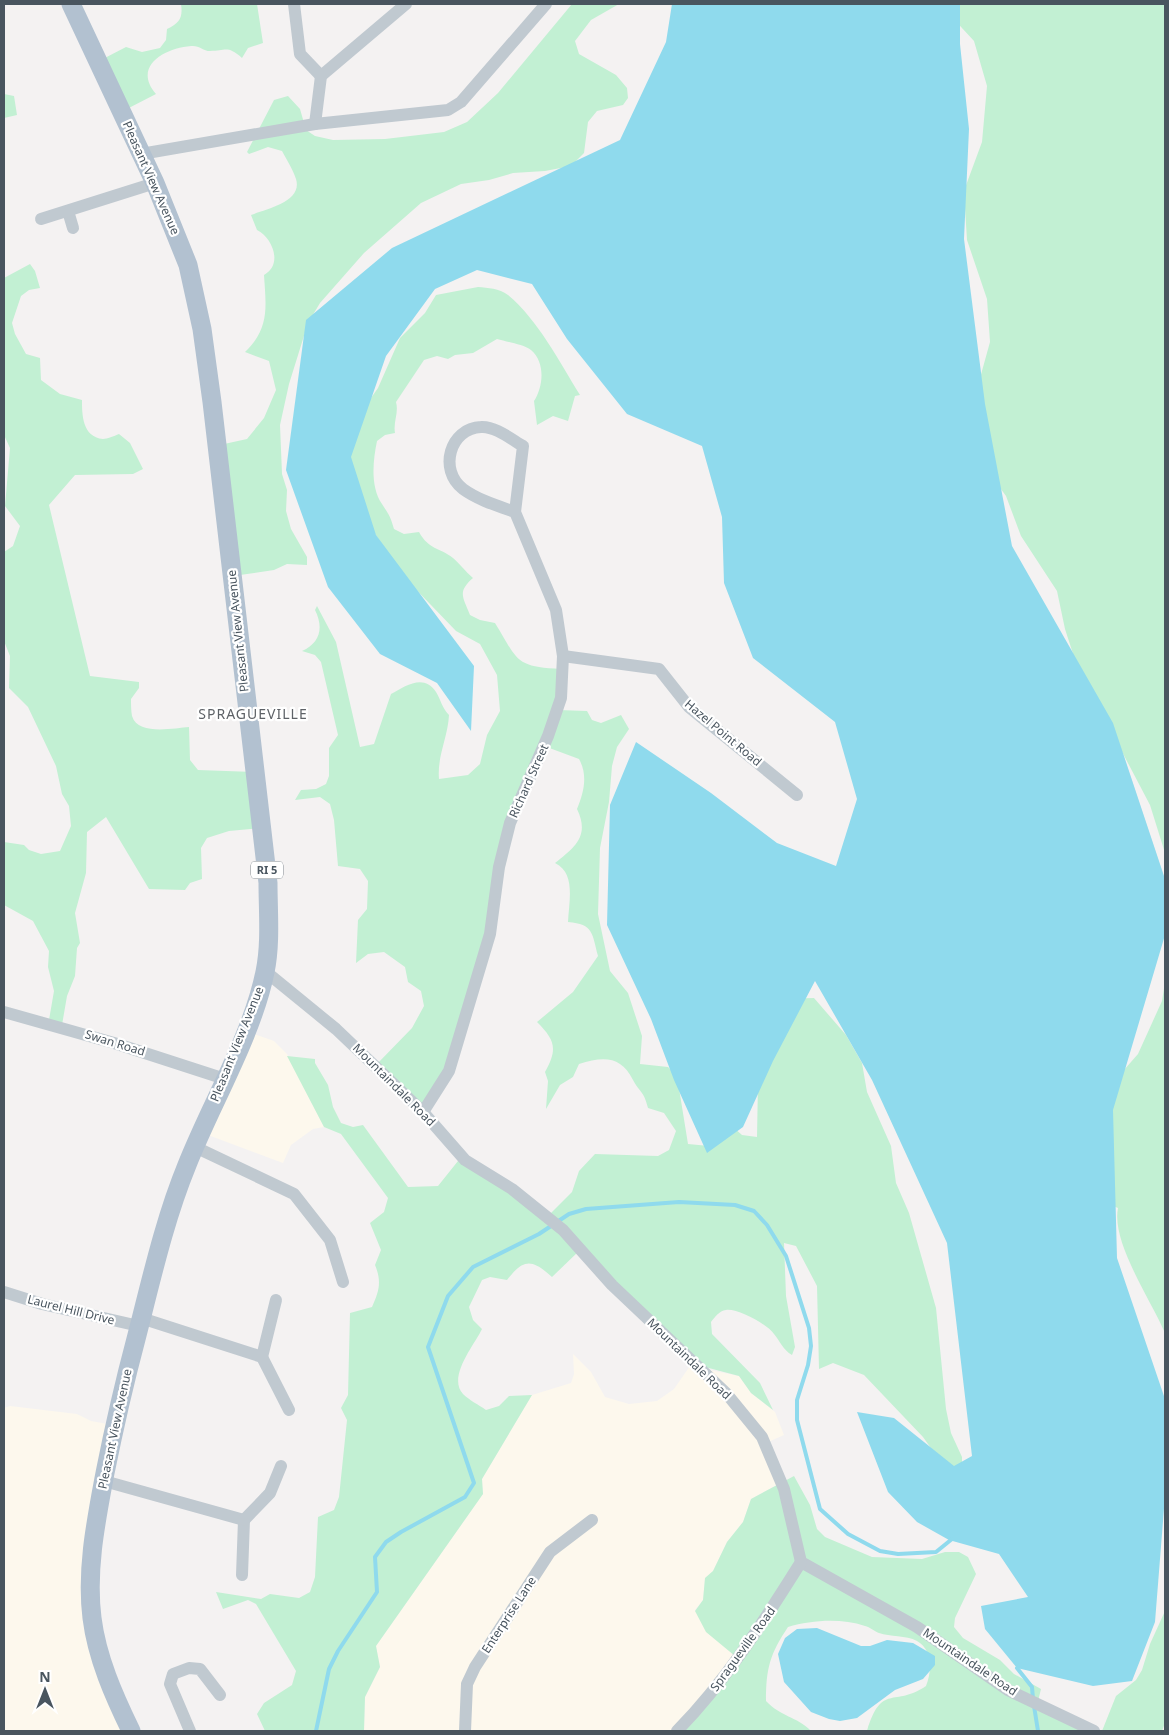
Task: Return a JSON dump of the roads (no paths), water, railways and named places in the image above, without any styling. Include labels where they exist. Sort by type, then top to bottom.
[{"type":"main road","name":"Pleasant View Avenue","points":[[71,4],[156,183],[188,265],[202,329],[252,752],[263,827],[269,930],[265,971],[254,1008],[187,1164],[156,1257],[119,1405],[94,1530],[91,1576],[92,1618],[101,1656],[116,1699],[131,1731]]},
{"type":"street","points":[[294,4],[300,54],[321,76]]},
{"type":"street","points":[[315,124],[321,76],[406,4]]},
{"type":"street","points":[[141,154],[315,124],[448,110],[461,102],[546,4]]},
{"type":"street","points":[[41,219],[156,183]]},
{"type":"street","points":[[68,211],[73,228]]},
{"type":"street","name":"Richard Street","points":[[424,1112],[449,1071],[490,934],[500,867],[510,823],[548,736],[561,698],[563,656],[556,610],[515,512],[523,446],[494,429],[483,426],[462,436],[450,453],[448,460],[454,480],[472,495],[515,512]]},
{"type":"street","name":"Hazel Point Road","points":[[563,656],[659,669],[689,707],[797,795]]},
{"type":"street","name":"Mountaindale Road","points":[[265,971],[336,1029],[424,1112],[465,1160],[512,1189],[563,1230],[612,1285],[726,1393],[762,1437],[784,1489],[801,1562],[917,1627],[1008,1690],[1094,1731]]},
{"type":"street","name":"Swan Road","points":[[4,1012],[114,1043],[225,1079]]},
{"type":"street","points":[[195,1147],[294,1194],[330,1240],[343,1282]]},
{"type":"street","name":"Laurel Hill Drive","points":[[4,1292],[42,1304],[140,1322],[262,1357]]},
{"type":"street","points":[[276,1300],[262,1357],[289,1410]]},
{"type":"street","points":[[242,1576],[244,1520],[270,1493],[281,1466]]},
{"type":"street","points":[[104,1481],[244,1520]]},
{"type":"street","name":"Enterprise Lane","points":[[465,1731],[468,1684],[475,1667],[550,1552],[592,1520]]},
{"type":"street","name":"Spragueville Road","points":[[678,1731],[703,1705],[772,1610],[801,1562]]},
{"type":"street","points":[[190,1731],[170,1684],[173,1674],[189,1668],[200,1669],[220,1695]]},
{"type":"water","points":[[672,4],[960,4],[960,44],[969,129],[964,239],[985,404],[1012,546],[1113,723],[1165,879],[1165,935],[1113,1110],[1117,1258],[1165,1399],[1165,1496],[1155,1622],[1132,1681],[1093,1686],[1017,1668],[985,1629],[981,1606],[1028,1597],[999,1554],[949,1540],[917,1522],[888,1492],[857,1412],[894,1418],[954,1466],[972,1456],[947,1243],[872,1080],[815,981],[773,1061],[743,1127],[707,1153],[674,1080],[651,1019],[607,925],[610,805],[636,742],[711,793],[777,843],[836,866],[857,799],[835,722],[753,658],[724,583],[722,517],[702,446],[627,414],[567,339],[532,284],[477,270],[435,289],[386,356],[351,457],[376,535],[474,666],[471,731],[437,683],[380,654],[328,587],[286,470],[306,320],[392,248],[620,140],[666,42]]},
{"type":"water","points":[[817,1628],[861,1646],[870,1646],[887,1640],[913,1643],[935,1656],[935,1665],[923,1679],[895,1690],[857,1718],[840,1721],[829,1719],[811,1712],[784,1682],[778,1654],[785,1638],[797,1629]]},
{"type":"waterway","points":[[316,1731],[329,1669],[338,1651],[377,1592],[375,1557],[386,1542],[465,1497],[474,1483],[428,1347],[448,1296],[473,1267],[539,1234],[569,1214],[586,1209],[679,1202],[735,1205],[754,1211],[767,1225],[786,1256],[809,1328],[811,1346],[808,1365],[797,1400],[797,1420],[820,1509],[848,1534],[880,1551],[898,1554],[936,1552],[952,1539]]},
{"type":"waterway","points":[[1017,1668],[1032,1687],[1033,1699]]},
{"type":"waterway","points":[[1034,1706],[1038,1731]]},
{"type":"district","name":"SPRAGUEVILLE","points":[[253,714]]}]
